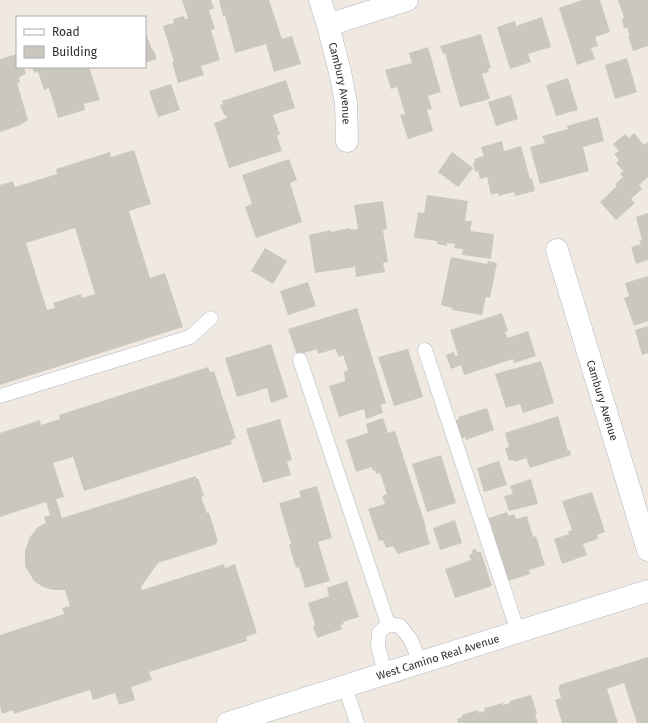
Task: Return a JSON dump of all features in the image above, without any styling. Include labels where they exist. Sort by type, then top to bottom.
[{"type":"street","name":"Cambury Avenue","points":[[320,0],[340,72],[346,103],[347,141]]},
{"type":"street","points":[[328,26],[407,0]]},
{"type":"street","name":"Cambury Avenue","points":[[557,250],[648,550]]},
{"type":"street","name":"West Camino Real Avenue","points":[[228,723],[648,591]]},
{"type":"lane","points":[[0,396],[190,337],[210,318]]},
{"type":"lane","points":[[425,350],[518,632]]},
{"type":"lane","points":[[300,360],[388,624]]},
{"type":"lane","points":[[388,624],[400,626],[411,640],[420,663]]},
{"type":"lane","points":[[385,674],[378,646],[379,633],[388,624]]},
{"type":"lane","points":[[345,686],[357,723]]},
{"type":"building","points":[[182,0],[211,0],[214,8],[209,10],[215,29],[211,30],[220,60],[201,66],[204,75],[178,83],[172,62],[174,62],[163,26],[174,23],[173,19],[184,16],[185,19],[188,19]]},
{"type":"building","points":[[219,0],[269,0],[282,39],[292,36],[301,64],[274,72],[266,44],[235,53],[225,15],[223,16]]},
{"type":"building","points":[[582,0],[600,0],[610,32],[595,37],[598,46],[591,48],[595,59],[577,65],[559,8]]},
{"type":"building","points":[[618,0],[648,0],[648,46],[633,51],[627,28],[624,28],[622,20],[624,17]]},
{"type":"building","points":[[542,17],[551,47],[528,54],[531,62],[510,69],[497,27],[515,21],[516,26]]},
{"type":"building","points":[[146,33],[152,50],[153,49],[157,59],[146,63]]},
{"type":"building","points":[[481,34],[491,68],[488,69],[489,72],[482,74],[490,99],[460,107],[445,53],[443,54],[440,46]]},
{"type":"building","points":[[428,47],[441,92],[428,96],[432,109],[427,110],[433,131],[408,139],[400,115],[405,114],[397,87],[391,89],[385,70],[412,63],[409,53]]},
{"type":"building","points":[[16,54],[16,68],[24,68],[26,74],[19,77],[20,82],[17,83],[28,120],[20,125],[0,132],[0,59]]},
{"type":"building","points":[[627,58],[637,92],[615,99],[605,65]]},
{"type":"building","points":[[32,68],[89,68],[100,100],[84,104],[85,110],[58,118],[49,88],[44,90],[38,72],[34,73]]},
{"type":"building","points":[[568,78],[578,110],[556,116],[546,85]]},
{"type":"building","points":[[286,80],[295,108],[273,115],[280,134],[277,136],[282,151],[229,168],[214,123],[227,118],[226,115],[224,115],[220,105],[223,104],[222,101]]},
{"type":"building","points":[[171,84],[180,110],[158,117],[149,91]]},
{"type":"building","points":[[511,95],[518,119],[496,126],[488,102]]},
{"type":"building","points":[[598,117],[604,141],[583,147],[589,171],[540,184],[530,147],[545,143],[542,136],[568,129],[567,126]]},
{"type":"building","points":[[634,133],[644,145],[648,142],[648,177],[639,185],[642,189],[631,199],[635,203],[616,220],[600,202],[617,186],[615,184],[623,177],[620,174],[623,171],[616,163],[619,160],[614,154],[619,151],[613,144],[625,134],[629,138]]},
{"type":"building","points":[[502,141],[504,151],[521,146],[530,179],[532,178],[535,191],[515,196],[514,192],[498,196],[498,193],[491,195],[487,177],[480,179],[478,171],[475,172],[473,163],[475,162],[474,159],[484,156],[481,147]]},
{"type":"building","points":[[134,150],[151,204],[129,211],[150,278],[165,273],[183,327],[0,385],[0,185],[13,181],[15,187],[57,174],[56,169],[110,152],[111,157]],"holes":[[[75,228],[95,294],[82,298],[81,294],[53,303],[55,308],[47,310],[26,243]]]},
{"type":"building","points":[[452,152],[473,168],[458,187],[438,172]]},
{"type":"building","points":[[289,159],[297,180],[290,183],[302,222],[256,238],[245,207],[252,204],[242,175]]},
{"type":"building","points":[[427,195],[468,201],[465,221],[472,221],[470,231],[494,234],[491,259],[462,255],[463,249],[454,248],[455,244],[447,243],[447,246],[437,244],[437,241],[414,238],[418,212],[424,213]]},
{"type":"building","points":[[383,201],[387,229],[383,230],[388,262],[383,263],[385,272],[356,277],[355,267],[315,273],[309,235],[331,230],[331,232],[350,228],[351,230],[358,229],[354,205]]},
{"type":"building","points":[[648,213],[648,260],[636,264],[631,247],[641,244],[639,240],[642,240],[636,217]]},
{"type":"building","points":[[265,248],[287,261],[273,284],[251,271]]},
{"type":"building","points":[[451,257],[487,264],[488,261],[497,263],[490,298],[486,297],[482,315],[452,310],[452,308],[441,305]]},
{"type":"building","points":[[648,276],[648,321],[634,326],[624,298],[629,296],[625,283]]},
{"type":"building","points":[[308,282],[316,306],[288,315],[280,291]]},
{"type":"building","points":[[357,308],[386,403],[381,405],[383,413],[366,419],[364,409],[339,417],[329,386],[345,381],[344,372],[348,370],[343,355],[339,357],[335,349],[318,354],[317,349],[297,355],[288,329]]},
{"type":"building","points":[[502,313],[508,331],[505,332],[508,338],[528,331],[536,356],[514,363],[513,359],[464,375],[461,365],[451,369],[446,355],[454,352],[455,356],[458,355],[450,330]]},
{"type":"building","points":[[648,326],[648,353],[642,355],[635,330]]},
{"type":"building","points":[[271,344],[288,397],[271,403],[267,388],[237,397],[225,358]]},
{"type":"building","points":[[408,349],[423,397],[394,406],[378,357]]},
{"type":"building","points":[[541,361],[554,403],[523,413],[520,404],[506,408],[495,374]]},
{"type":"building","points":[[208,367],[210,372],[214,371],[236,438],[231,440],[232,444],[84,491],[73,457],[53,463],[64,497],[56,499],[62,518],[196,476],[204,496],[201,497],[207,513],[209,513],[218,541],[216,542],[217,544],[158,563],[141,587],[142,590],[224,564],[225,568],[235,564],[257,633],[246,637],[247,641],[149,672],[152,680],[131,687],[135,700],[119,705],[115,693],[93,700],[90,690],[14,714],[13,710],[2,714],[0,706],[0,635],[64,614],[62,608],[70,606],[65,590],[53,590],[43,587],[34,581],[25,566],[25,551],[30,537],[38,527],[46,523],[44,517],[50,515],[46,502],[0,517],[0,433],[40,420],[41,425],[60,419],[59,415]]},
{"type":"building","points":[[487,408],[494,430],[466,440],[465,437],[461,439],[454,420],[459,419],[458,417]]},
{"type":"building","points":[[558,416],[568,451],[570,450],[571,455],[530,468],[526,458],[514,462],[513,460],[509,461],[505,448],[509,447],[505,433]]},
{"type":"building","points":[[383,418],[388,433],[395,431],[426,527],[430,544],[398,554],[393,546],[386,548],[383,540],[379,541],[368,509],[385,504],[382,496],[387,494],[380,473],[376,474],[372,467],[356,472],[346,440],[368,433],[366,424]]},
{"type":"building","points":[[280,419],[292,460],[287,462],[291,475],[263,483],[246,429]]},
{"type":"building","points":[[441,455],[456,503],[427,512],[412,464]]},
{"type":"building","points":[[499,461],[507,485],[484,492],[477,468]]},
{"type":"building","points":[[531,479],[538,504],[509,511],[504,496],[513,494],[510,486]]},
{"type":"building","points":[[317,486],[332,538],[318,542],[330,581],[305,588],[299,567],[296,568],[289,545],[291,544],[279,503],[301,497],[299,491]]},
{"type":"building","points":[[592,492],[605,532],[597,535],[598,539],[583,544],[587,555],[562,564],[554,539],[569,534],[568,532],[572,530],[562,501]]},
{"type":"building","points":[[507,512],[508,516],[514,514],[516,519],[527,516],[533,537],[536,536],[545,565],[529,570],[530,574],[508,581],[489,518]]},
{"type":"building","points":[[455,520],[462,543],[440,550],[433,528]]},
{"type":"building","points":[[476,549],[477,552],[481,552],[492,586],[455,598],[445,569],[471,560],[469,555],[473,553],[472,550]]},
{"type":"building","points":[[347,581],[359,617],[343,622],[344,624],[340,625],[342,629],[317,638],[313,626],[315,625],[308,603],[329,596],[327,588]]},
{"type":"building","points":[[648,657],[648,723],[637,723],[624,683],[607,689],[618,723],[562,723],[555,700],[561,698],[558,687],[560,687],[559,685]]},
{"type":"building","points":[[531,695],[537,713],[535,714],[538,723],[458,723],[457,719],[462,717],[462,715],[478,710],[479,713],[485,711],[484,708],[503,703],[503,705],[510,703],[510,701]]}]
